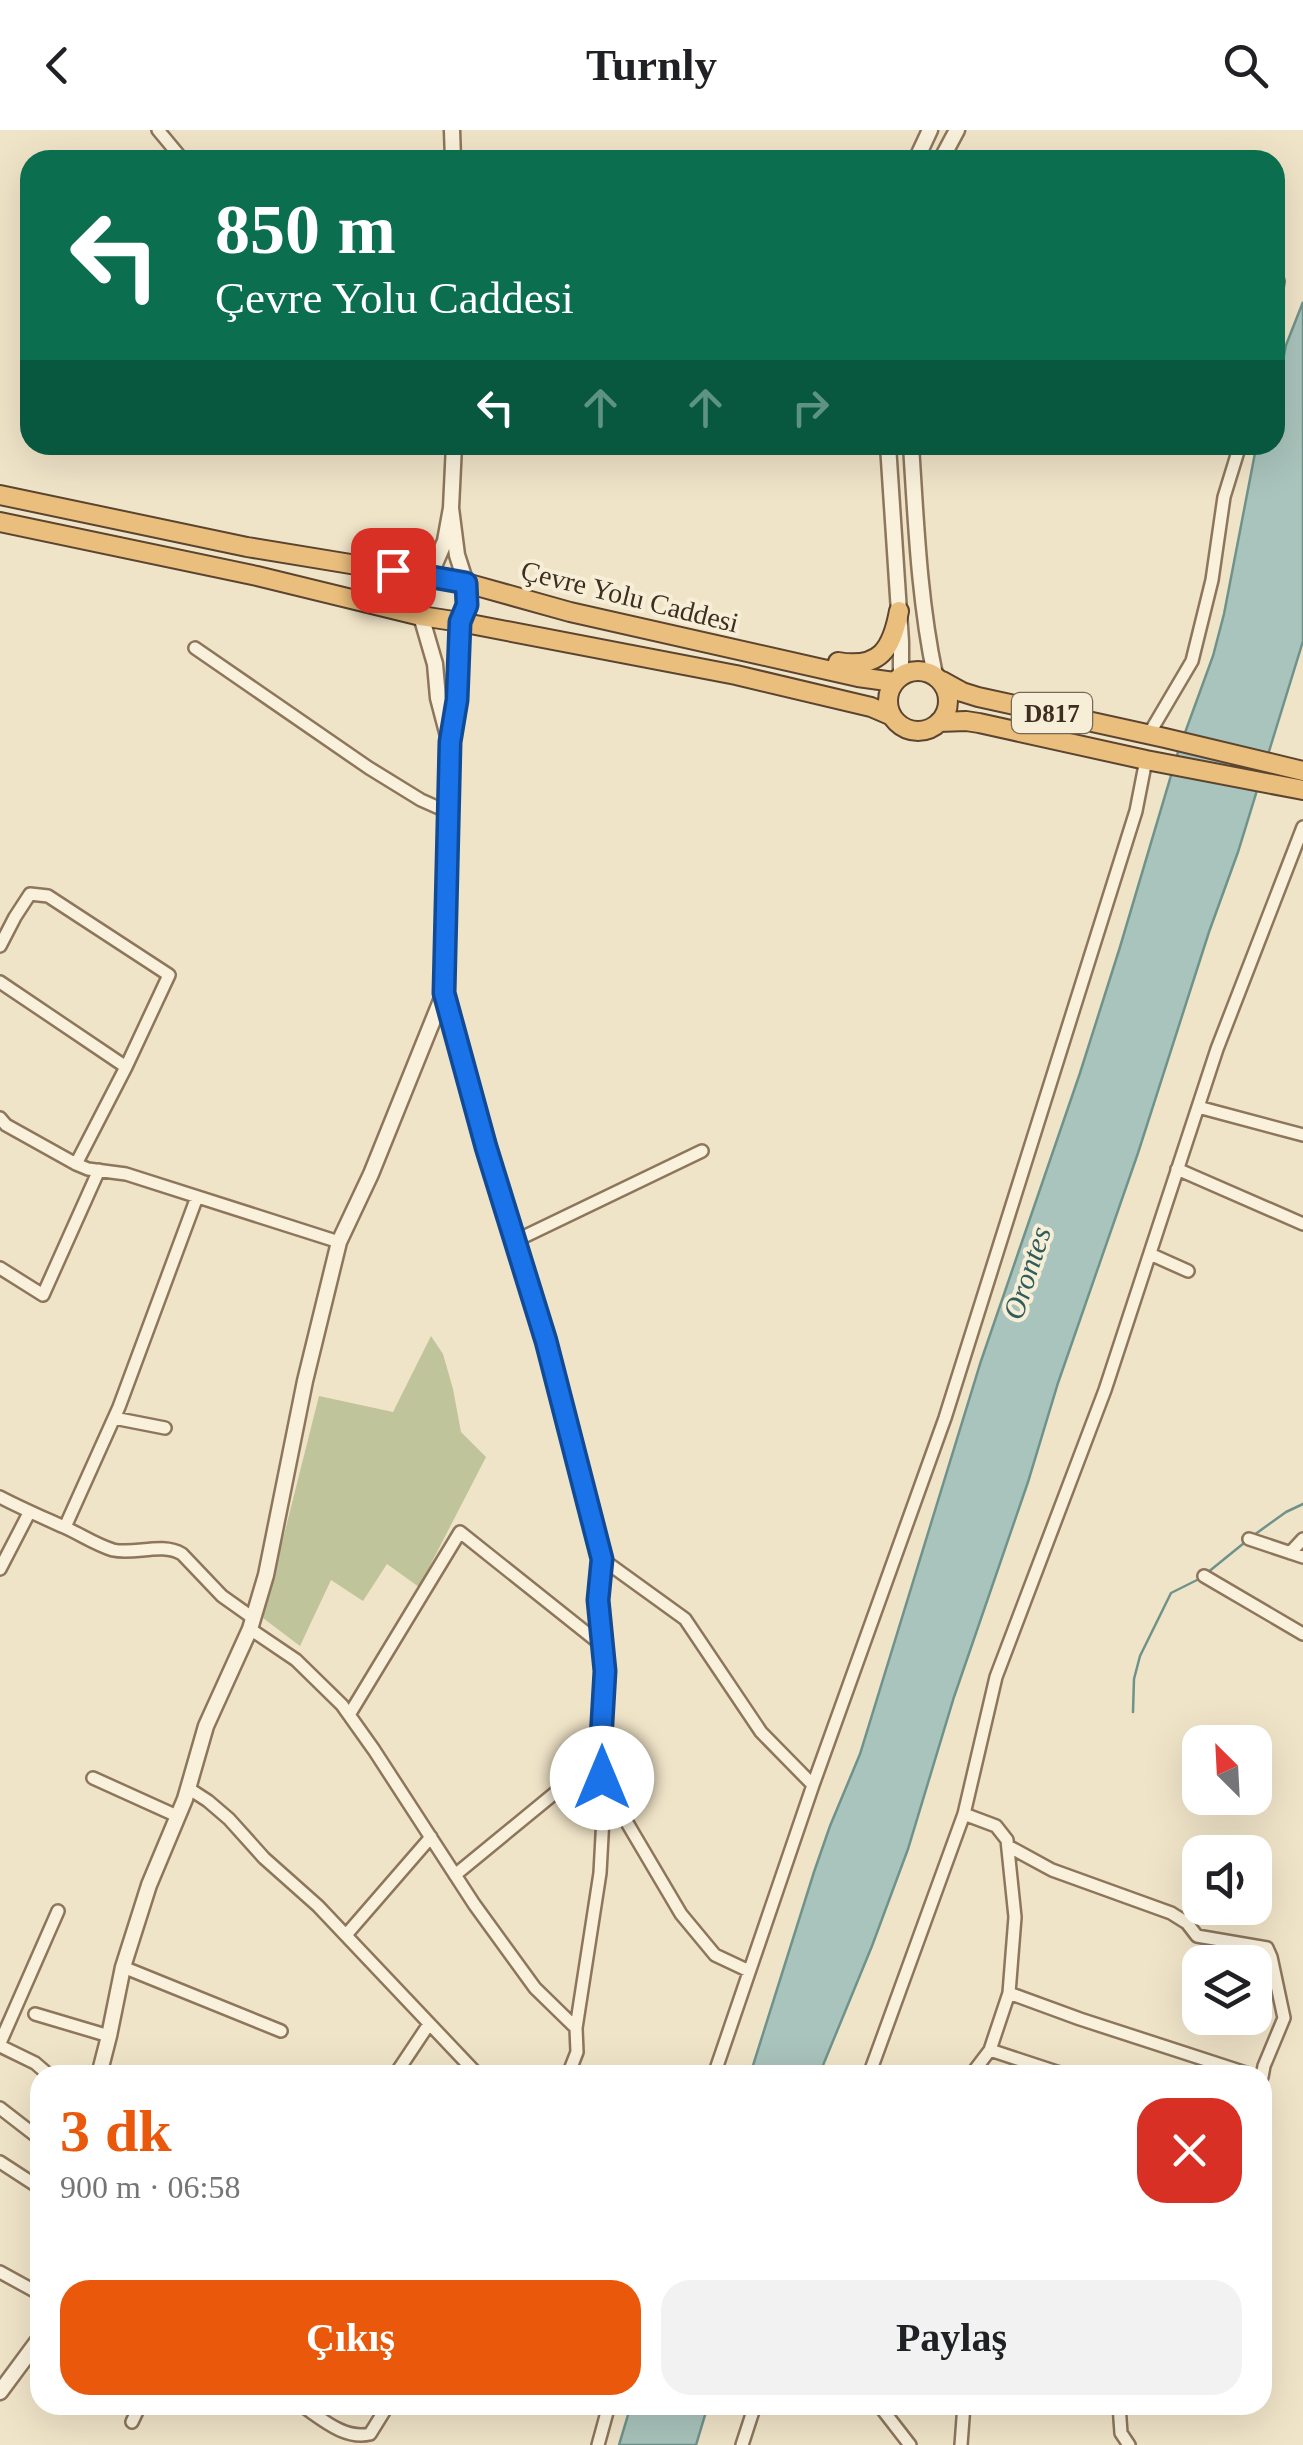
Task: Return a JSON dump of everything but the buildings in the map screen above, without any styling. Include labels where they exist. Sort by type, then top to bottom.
[{"type":"highway","name":"Çevre Yolu Caddesi","points":[[0,495],[248,547],[429,575],[570,612],[858,678],[898,679],[918,670],[978,697],[1303,771]]},
{"type":"highway","name":"Çevre Yolu Caddesi","points":[[0,522],[256,576],[420,616],[736,675],[871,707],[914,731],[939,722],[966,720],[1303,790]]},
{"type":"highway","points":[[799,664],[814,660],[858,665],[871,662],[889,646],[899,611]]},
{"type":"highway","points":[[938,678],[948,698],[948,707],[939,722]]},
{"type":"highway","points":[[892,716],[888,698],[898,679]]},
{"type":"street","points":[[158,130],[175,150]]},
{"type":"street","points":[[450,742],[420,616],[420,596],[445,542],[454,455]]},
{"type":"street","points":[[889,455],[899,611],[898,679]]},
{"type":"street","points":[[912,455],[922,587],[929,646],[938,678]]},
{"type":"street","points":[[1157,736],[1192,661],[1212,580],[1224,497],[1237,455]]},
{"type":"street","points":[[451,508],[467,605],[460,622],[457,700],[450,742],[444,993],[486,1147],[546,1341],[602,1559],[598,1600],[605,1671],[600,1873],[576,2028],[577,2052],[572,2065]]},
{"type":"street","points":[[195,648],[369,768],[448,812]]},
{"type":"street","points":[[717,2065],[945,1418],[1152,761]]},
{"type":"street","points":[[873,2065],[964,1814],[996,1677],[1105,1390],[1217,1048],[1303,827]]},
{"type":"street","points":[[0,946],[30,894],[39,894],[66,906],[169,975],[76,1164]]},
{"type":"street","points":[[0,982],[126,1067]]},
{"type":"street","points":[[102,2065],[123,1966],[150,1885],[188,1788],[206,1726],[252,1624],[339,1242],[371,1174],[444,993]]},
{"type":"street","points":[[1198,1107],[1303,1135]]},
{"type":"street","points":[[0,1118],[76,1164],[126,1174],[339,1242]]},
{"type":"street","points":[[515,1240],[702,1151]]},
{"type":"street","points":[[1177,1169],[1303,1224]]},
{"type":"street","points":[[0,1268],[42,1295],[99,1170]]},
{"type":"street","points":[[66,1527],[114,1418],[197,1196]]},
{"type":"street","points":[[1150,1254],[1188,1271]]},
{"type":"street","points":[[114,1418],[164,1428]]},
{"type":"street","points":[[0,1497],[108,1548],[123,1552],[174,1549],[182,1554],[349,1715],[535,1988],[576,2028]]},
{"type":"street","points":[[0,1569],[29,1513]]},
{"type":"street","points":[[349,1715],[460,1532],[603,1646]]},
{"type":"street","points":[[1250,1539],[1297,1555],[1303,1539]]},
{"type":"street","points":[[602,1559],[685,1618],[761,1732],[813,1785]]},
{"type":"street","points":[[1204,1576],[1303,1634]]},
{"type":"street","points":[[455,1875],[600,1756]]},
{"type":"street","points":[[93,1778],[178,1816]]},
{"type":"street","points":[[188,1788],[208,1800],[318,1906],[468,2065]]},
{"type":"street","points":[[604,1800],[616,1804],[681,1914],[715,1955],[749,1971]]},
{"type":"street","points":[[964,1814],[996,1826],[1007,1840],[1015,1917],[1009,1993],[990,2050],[979,2065]]},
{"type":"street","points":[[346,1935],[431,1838]]},
{"type":"street","points":[[1008,1846],[1052,1870],[1171,1914],[1187,1923],[1198,1936],[1266,1948],[1284,2018],[1264,2065]]},
{"type":"street","points":[[37,2065],[0,2045],[58,1910]]},
{"type":"street","points":[[123,1966],[281,2032]]},
{"type":"street","points":[[1009,1993],[1221,2065]]},
{"type":"street","points":[[36,2014],[109,2036]]},
{"type":"street","points":[[402,2065],[429,2024]]},
{"type":"street","points":[[990,2050],[1036,2065]]},
{"type":"street","points":[[0,2108],[30,2130]]},
{"type":"street","points":[[0,2162],[30,2182]]},
{"type":"street","points":[[0,2272],[30,2288]]},
{"type":"street","points":[[0,2392],[30,2352]]},
{"type":"street","points":[[132,2422],[135,2415]]},
{"type":"street","points":[[317,2415],[348,2434],[360,2436],[370,2434],[382,2415]]},
{"type":"street","points":[[598,2445],[606,2415]]},
{"type":"street","points":[[742,2445],[752,2415]]},
{"type":"street","points":[[887,2415],[910,2445]]},
{"type":"street","points":[[961,2445],[963,2415]]},
{"type":"street","points":[[1119,2415],[1121,2433],[1129,2445]]},
{"type":"street","points":[[360,2436],[373,2445]]},
{"type":"green space","points":[[431,1336],[443,1354],[461,1432],[486,1457],[419,1587],[387,1564],[363,1601],[331,1580],[300,1646],[263,1618],[319,1396],[393,1412]]},
{"type":"water","name":"Orontes","points":[[1303,302],[1303,641],[1238,852],[954,1697],[908,1849],[872,1946],[823,2065],[753,2065],[814,1872],[860,1754],[981,1361],[1080,1073],[1178,752],[1213,656],[1255,455],[1285,455],[1286,345]]},
{"type":"water","points":[[628,2415],[705,2415],[696,2445],[619,2445]]},
{"type":"waterway","points":[[1254,1535],[1303,1504]]},
{"type":"waterway","points":[[1207,1573],[1244,1543]]},
{"type":"waterway","points":[[1133,1712],[1134,1679],[1140,1656],[1171,1593],[1201,1578]]},
{"type":"route","points":[[393,570],[466,583],[467,605],[460,622],[460,670],[450,742],[444,993],[486,1147],[546,1341],[602,1559],[598,1600],[605,1671],[602,1778]]}]
